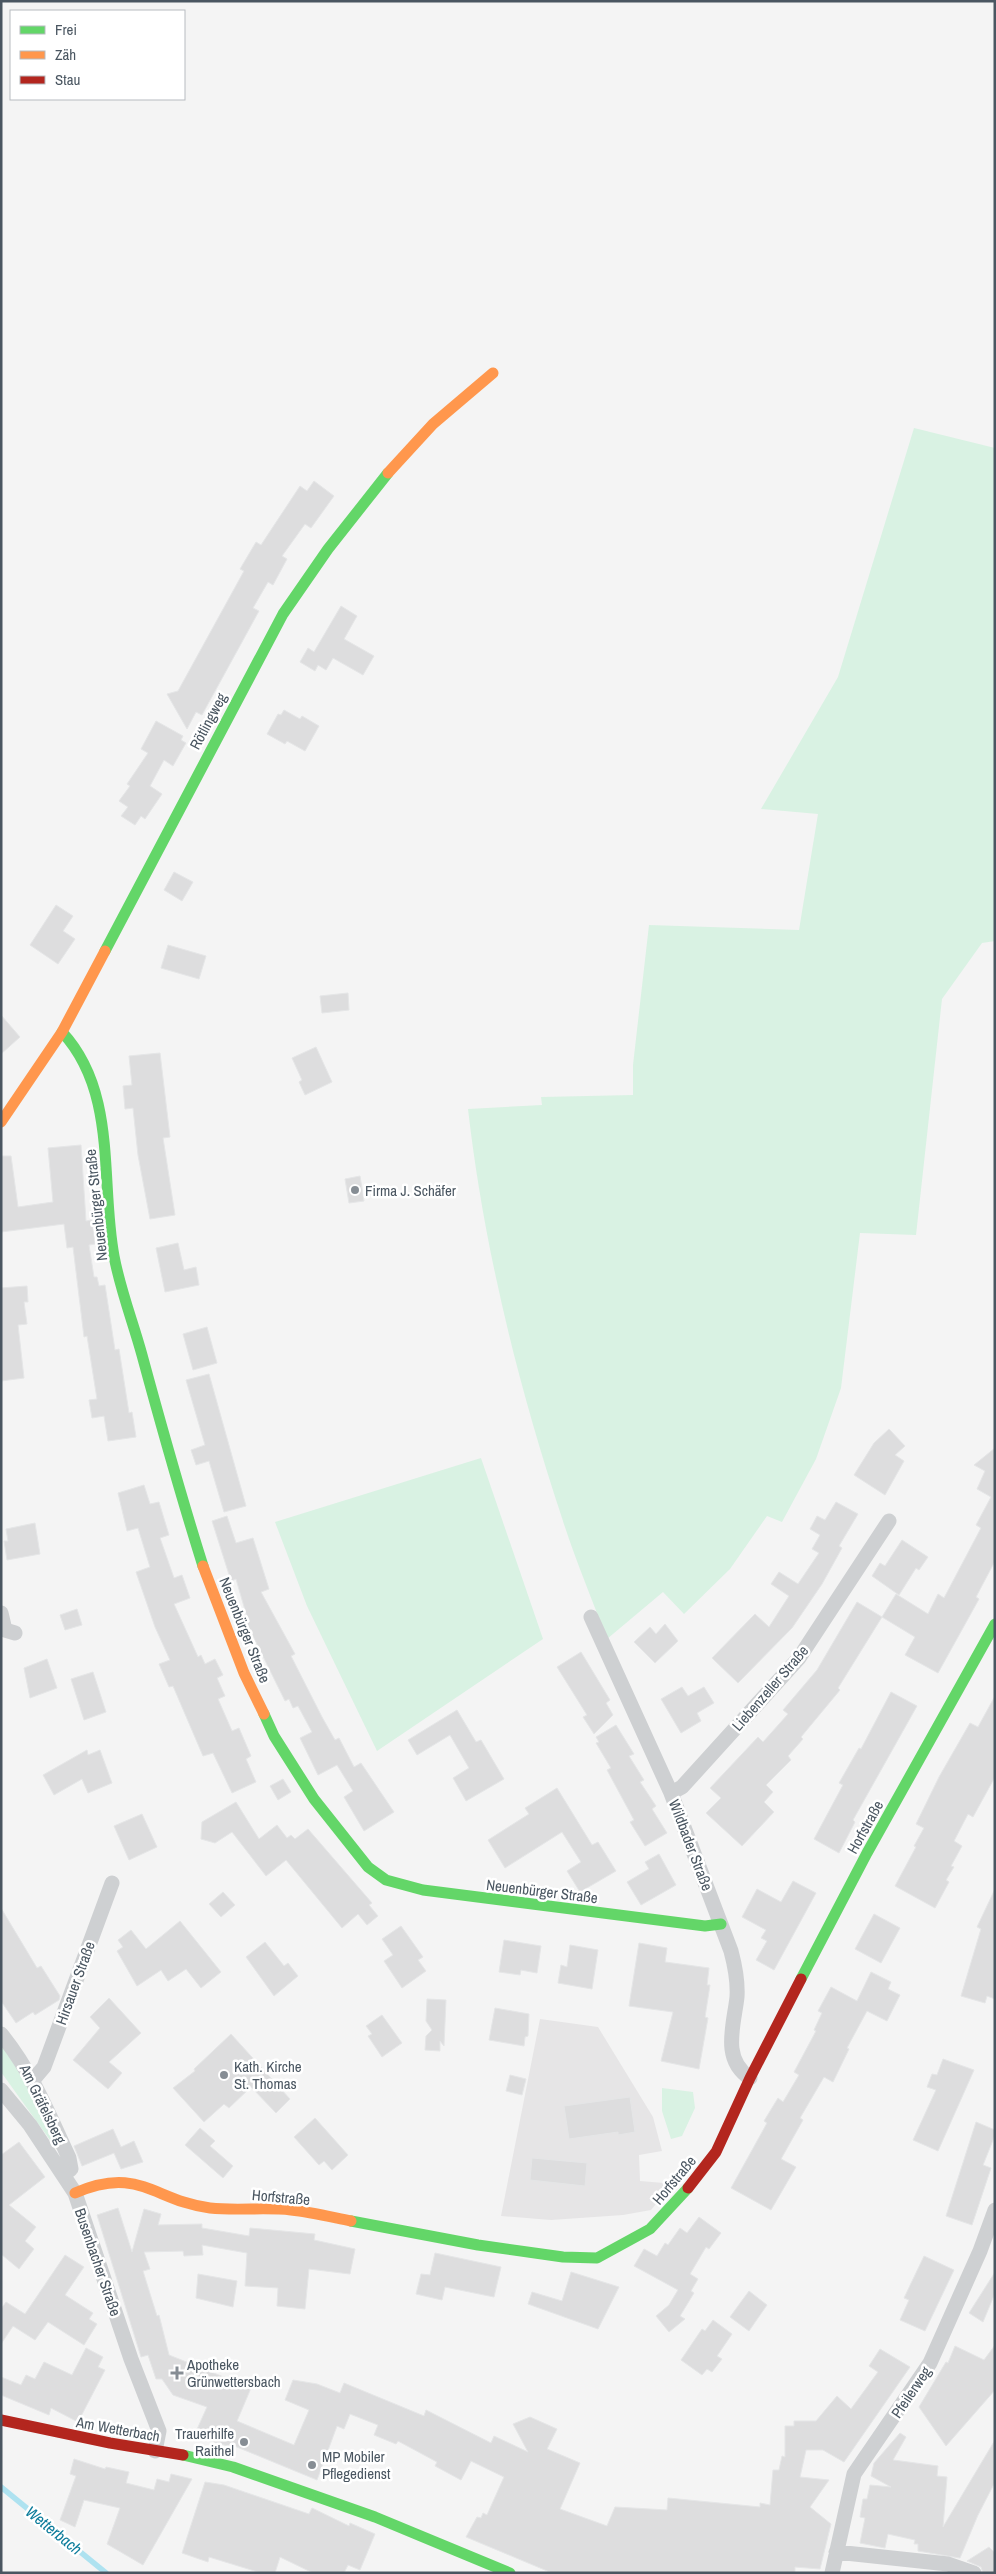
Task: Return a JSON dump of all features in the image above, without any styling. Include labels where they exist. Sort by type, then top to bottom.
[{"type":"street","name":"Rötlingweg","points":[[1,1122],[62,1032],[283,614],[324,553],[360,506],[460,397],[493,373]]},
{"type":"street","name":"Neuenbürger Straße","points":[[62,1032],[77,1048],[86,1066],[98,1106],[104,1138],[114,1256],[176,1478],[211,1591],[244,1673],[274,1736],[314,1800],[368,1867],[386,1880],[423,1890],[705,1926],[721,1924]]},
{"type":"street","name":"Liebenzeller Straße","points":[[671,1793],[682,1787],[799,1658],[888,1522]]},
{"type":"street","points":[[1,1613],[5,1630],[15,1633]]},
{"type":"street","name":"Wildbader Straße","points":[[591,1617],[671,1793],[732,1951],[737,1995],[731,2034],[732,2050],[740,2072],[750,2078]]},
{"type":"street","name":"Horfstraße","points":[[75,2193],[93,2184],[124,2181],[155,2189],[191,2204],[211,2208],[291,2210],[478,2245],[563,2258],[597,2258],[650,2228],[697,2178],[716,2152],[750,2078],[867,1853],[995,1624]]},
{"type":"street","name":"Hirsauer Straße","points":[[33,2080],[44,2067],[112,1883]]},
{"type":"street","name":"Am Gräfelsberg","points":[[1,2034],[18,2055],[33,2080],[69,2158],[72,2169],[63,2175]]},
{"type":"street","name":"Busenbacher Straße","points":[[1,2090],[30,2125],[75,2193],[131,2359],[159,2431],[155,2451]]},
{"type":"street","name":"Pfeilerweg","points":[[832,2573],[854,2474],[930,2363],[980,2251],[995,2210]]},
{"type":"street","name":"Am Wetterbach","points":[[1,2420],[233,2467],[375,2517],[510,2573]]},
{"type":"street","points":[[836,2552],[948,2564],[974,2573]]},
{"type":"shaded area","points":[[540,2019],[598,2027],[653,2117],[662,2151],[639,2155],[640,2181],[664,2183],[665,2193],[651,2210],[623,2215],[551,2220],[501,2216]]},
{"type":"green space","points":[[914,428],[995,448],[995,941],[982,943],[942,999],[916,1235],[860,1233],[841,1388],[816,1459],[782,1522],[767,1516],[730,1569],[684,1614],[663,1592],[607,1639],[567,1533],[517,1367],[504,1316],[483,1213],[468,1109],[542,1105],[541,1097],[633,1095],[633,1065],[649,925],[799,930],[818,814],[761,809],[838,677]]},
{"type":"green space","points":[[481,1458],[543,1639],[377,1751],[307,1606],[275,1522]]},
{"type":"green space","points":[[1,2044],[14,2059],[58,2145],[55,2147],[1,2072]]},
{"type":"green space","points":[[662,2088],[693,2092],[695,2108],[682,2136],[671,2139],[662,2111]]},
{"type":"building","points":[[314,481],[334,496],[311,528],[305,524],[282,556],[287,559],[273,585],[268,582],[253,608],[259,611],[202,715],[196,712],[187,729],[167,694],[178,691],[244,571],[240,569],[256,542],[261,545],[300,486],[307,491]]},
{"type":"building","points":[[341,606],[357,616],[344,639],[374,656],[363,675],[333,658],[326,670],[318,665],[315,671],[300,662],[308,648],[314,652]]},
{"type":"building","points":[[284,710],[300,719],[302,716],[319,726],[305,751],[287,741],[285,744],[267,734],[278,714],[281,715]]},
{"type":"building","points":[[156,721],[183,736],[181,740],[186,743],[173,766],[164,760],[150,786],[162,794],[145,819],[141,816],[135,825],[121,816],[128,807],[119,801],[130,786],[127,784],[148,753],[141,749]]},
{"type":"building","points":[[174,872],[193,882],[182,901],[164,890]]},
{"type":"building","points":[[56,905],[73,916],[63,931],[75,939],[58,964],[30,945]]},
{"type":"building","points":[[168,945],[206,956],[199,979],[161,968]]},
{"type":"building","points":[[348,993],[349,1010],[322,1013],[320,996]]},
{"type":"building","points":[[1,1015],[20,1037],[1,1054]]},
{"type":"building","points":[[316,1047],[332,1082],[305,1095],[299,1082],[302,1080],[292,1058]]},
{"type":"building","points":[[160,1053],[170,1137],[163,1138],[175,1215],[150,1219],[138,1155],[133,1108],[125,1109],[123,1086],[132,1085],[129,1056]]},
{"type":"building","points":[[81,1145],[86,1221],[92,1220],[95,1244],[89,1245],[94,1277],[97,1277],[99,1286],[105,1285],[115,1350],[119,1349],[129,1413],[132,1412],[136,1437],[108,1441],[104,1416],[92,1418],[89,1400],[97,1399],[87,1336],[84,1337],[73,1247],[67,1248],[64,1224],[1,1232],[1,1156],[11,1156],[18,1207],[53,1202],[48,1148]]},
{"type":"building","name":"Firma J. Schäfer","points":[[360,1176],[364,1201],[349,1203],[345,1179]]},
{"type":"building","points":[[178,1243],[184,1270],[196,1267],[199,1285],[165,1292],[156,1248]]},
{"type":"building","points":[[27,1286],[28,1302],[24,1302],[27,1324],[18,1325],[24,1378],[1,1381],[1,1288]]},
{"type":"building","points":[[207,1327],[217,1363],[193,1370],[183,1334]]},
{"type":"building","points":[[209,1374],[246,1506],[224,1512],[209,1461],[196,1465],[191,1450],[205,1445],[186,1380]]},
{"type":"building","points":[[889,1429],[905,1446],[895,1455],[904,1461],[885,1495],[854,1475],[874,1443]]},
{"type":"building","points":[[995,1448],[995,1561],[976,1597],[979,1599],[938,1673],[905,1655],[915,1637],[882,1617],[896,1594],[928,1614],[938,1594],[944,1598],[981,1528],[976,1525],[991,1497],[977,1489],[985,1471],[974,1465]]},
{"type":"building","points":[[144,1485],[150,1504],[159,1502],[169,1535],[160,1538],[174,1578],[182,1575],[190,1598],[174,1604],[198,1657],[201,1655],[205,1664],[215,1659],[223,1675],[217,1678],[225,1696],[218,1699],[232,1731],[239,1728],[251,1756],[246,1759],[256,1782],[232,1793],[213,1753],[203,1756],[173,1686],[169,1687],[159,1664],[170,1660],[155,1627],[136,1572],[150,1567],[138,1528],[127,1531],[118,1493]]},
{"type":"building","points":[[836,1502],[858,1514],[839,1546],[842,1548],[822,1584],[792,1628],[738,1683],[712,1658],[755,1614],[769,1627],[789,1596],[771,1584],[779,1572],[798,1584],[819,1553],[812,1549],[820,1535],[810,1529],[817,1516],[825,1520]]},
{"type":"building","points":[[227,1516],[236,1543],[253,1538],[269,1589],[261,1592],[295,1654],[291,1656],[322,1717],[335,1740],[339,1738],[354,1767],[361,1763],[394,1812],[364,1831],[344,1797],[353,1791],[337,1765],[318,1775],[300,1738],[312,1732],[298,1706],[293,1708],[289,1699],[285,1701],[244,1618],[247,1617],[236,1579],[231,1581],[212,1521]]},
{"type":"building","points":[[35,1523],[40,1554],[7,1560],[4,1541],[8,1541],[6,1529]]},
{"type":"building","points":[[902,1540],[928,1557],[919,1570],[916,1568],[899,1595],[872,1576],[880,1563],[885,1566]]},
{"type":"building","points":[[857,1602],[882,1617],[838,1688],[840,1690],[801,1737],[803,1739],[788,1756],[791,1760],[766,1785],[773,1792],[764,1802],[774,1812],[742,1846],[706,1813],[721,1798],[710,1788],[758,1737],[763,1742],[788,1714],[783,1710],[817,1670]]},
{"type":"building","points":[[77,1609],[82,1625],[65,1630],[60,1615]]},
{"type":"building","points":[[665,1624],[678,1641],[655,1663],[634,1642],[650,1627],[656,1634]]},
{"type":"building","points":[[581,1652],[610,1700],[606,1703],[613,1715],[594,1734],[583,1717],[587,1715],[557,1667]]},
{"type":"building","points":[[47,1659],[57,1688],[30,1698],[24,1668]]},
{"type":"building","points":[[93,1672],[106,1712],[84,1720],[71,1679]]},
{"type":"building","points":[[682,1687],[688,1696],[704,1687],[714,1703],[697,1713],[701,1721],[681,1733],[661,1699]]},
{"type":"building","points":[[891,1692],[917,1706],[853,1820],[855,1822],[839,1853],[814,1839],[843,1785],[839,1783],[859,1748],[861,1749]]},
{"type":"building","points":[[995,1696],[995,1777],[973,1817],[968,1814],[954,1841],[962,1846],[951,1866],[954,1867],[946,1880],[949,1882],[935,1908],[895,1886],[924,1828],[916,1824],[939,1777],[970,1723],[978,1727]]},
{"type":"building","points":[[457,1710],[476,1742],[481,1740],[504,1779],[466,1801],[453,1778],[469,1768],[450,1735],[417,1755],[408,1740]]},
{"type":"building","points":[[616,1725],[634,1754],[629,1756],[644,1780],[640,1782],[656,1806],[652,1809],[667,1833],[645,1846],[630,1822],[634,1820],[607,1770],[611,1768],[596,1743],[599,1742],[596,1737]]},
{"type":"building","points":[[87,1750],[88,1755],[100,1750],[112,1783],[88,1793],[82,1779],[54,1795],[43,1775]]},
{"type":"building","points":[[283,1779],[291,1792],[278,1800],[270,1786]]},
{"type":"building","points":[[557,1788],[592,1845],[598,1842],[616,1871],[580,1892],[567,1871],[581,1862],[562,1832],[505,1868],[488,1840],[529,1814],[525,1808]]},
{"type":"building","points":[[236,1802],[259,1839],[277,1825],[287,1838],[291,1835],[295,1839],[308,1829],[372,1903],[369,1905],[378,1916],[367,1925],[358,1914],[342,1928],[286,1860],[266,1876],[232,1832],[215,1843],[201,1839],[202,1822]]},
{"type":"building","points":[[142,1814],[157,1847],[129,1860],[114,1826]]},
{"type":"building","points":[[659,1854],[676,1885],[641,1905],[627,1882],[649,1869],[645,1862]]},
{"type":"building","points":[[793,1881],[816,1893],[774,1970],[756,1960],[767,1941],[761,1938],[766,1930],[742,1917],[757,1889],[781,1902]]},
{"type":"building","points":[[995,1889],[995,1999],[987,1996],[985,2003],[961,1996],[981,1929],[977,1927]]},
{"type":"building","points":[[223,1892],[235,1905],[221,1917],[209,1904]]},
{"type":"building","points":[[1,1908],[37,1968],[41,1966],[60,1996],[59,2000],[35,2015],[33,2012],[16,2023],[1,2001]]},
{"type":"building","points":[[874,1914],[900,1928],[881,1963],[855,1949]]},
{"type":"building","points":[[180,1921],[221,1972],[201,1988],[186,1969],[168,1981],[161,1970],[137,1986],[117,1951],[123,1947],[118,1940],[131,1930],[146,1949]]},
{"type":"building","points":[[401,1926],[423,1957],[418,1960],[426,1971],[402,1988],[384,1961],[393,1955],[382,1939]]},
{"type":"building","points":[[504,1940],[541,1946],[537,1973],[521,1970],[520,1975],[499,1972]]},
{"type":"building","points":[[265,1942],[284,1966],[288,1963],[298,1976],[274,1996],[246,1957]]},
{"type":"building","points":[[639,1943],[667,1948],[665,1962],[709,1968],[707,1985],[710,1985],[705,2017],[708,2018],[699,2069],[661,2061],[673,2012],[629,2006]]},
{"type":"building","points":[[570,1945],[598,1950],[592,1989],[558,1983],[561,1965],[567,1967]]},
{"type":"building","points":[[871,1972],[891,1982],[888,1989],[900,1995],[887,2021],[867,2011],[847,2048],[849,2049],[833,2082],[824,2077],[800,2118],[803,2120],[781,2159],[796,2167],[771,2210],[731,2188],[767,2123],[764,2121],[778,2098],[783,2102],[799,2075],[794,2072],[816,2031],[814,2030],[822,2013],[818,2011],[831,1987],[857,2001]]},
{"type":"building","points":[[109,1998],[141,2033],[109,2062],[122,2073],[108,2089],[73,2060],[100,2028],[90,2017]]},
{"type":"building","points":[[427,1999],[446,2000],[444,2046],[440,2041],[440,2051],[425,2050],[426,2036],[432,2030],[426,2021]]},
{"type":"building","points":[[495,2008],[529,2014],[528,2036],[525,2037],[524,2046],[489,2040]]},
{"type":"building","points":[[382,2015],[402,2043],[382,2057],[368,2036],[372,2034],[366,2026]]},
{"type":"building","name":"Kath. Kirche St. Thomas","points":[[231,2034],[290,2099],[276,2113],[251,2087],[229,2108],[224,2104],[204,2122],[173,2088],[195,2071],[194,2069]]},
{"type":"building","points":[[943,2059],[974,2070],[938,2151],[913,2140],[936,2090],[927,2087],[932,2074],[937,2075]]},
{"type":"building","points":[[510,2075],[526,2079],[522,2095],[506,2091]]},
{"type":"building","points":[[630,2097],[635,2132],[618,2135],[618,2132],[569,2139],[564,2106]]},
{"type":"building","points":[[315,2118],[348,2155],[332,2170],[324,2161],[319,2165],[294,2137]]},
{"type":"building","points":[[976,2122],[995,2130],[995,2135],[983,2165],[991,2168],[972,2225],[946,2216]]},
{"type":"building","points":[[200,2128],[215,2141],[210,2146],[233,2166],[223,2178],[185,2145]]},
{"type":"building","points":[[113,2129],[121,2147],[134,2141],[143,2162],[121,2169],[114,2153],[82,2166],[74,2146]]},
{"type":"building","points":[[19,2142],[45,2177],[9,2205],[36,2227],[25,2241],[34,2249],[19,2269],[1,2254],[1,2155]]},
{"type":"building","points":[[532,2158],[587,2163],[585,2186],[530,2180]]},
{"type":"building","points":[[118,2208],[132,2252],[144,2209],[161,2214],[158,2225],[202,2224],[202,2228],[249,2236],[250,2228],[315,2234],[314,2240],[355,2249],[350,2274],[309,2269],[305,2309],[277,2306],[278,2288],[245,2286],[247,2253],[202,2245],[203,2255],[184,2256],[183,2251],[144,2252],[150,2269],[143,2271],[157,2316],[159,2315],[169,2355],[251,2388],[237,2421],[294,2445],[309,2410],[285,2400],[293,2380],[317,2384],[340,2393],[344,2383],[424,2416],[426,2410],[491,2443],[494,2436],[528,2452],[513,2424],[530,2417],[557,2429],[547,2449],[580,2463],[560,2509],[607,2526],[615,2507],[667,2510],[668,2498],[760,2507],[760,2503],[770,2505],[773,2470],[779,2470],[782,2456],[785,2457],[785,2426],[794,2426],[794,2421],[816,2421],[837,2396],[851,2409],[878,2372],[869,2366],[880,2349],[910,2367],[844,2462],[823,2450],[806,2450],[800,2477],[829,2480],[810,2507],[831,2524],[820,2569],[795,2567],[795,2573],[552,2573],[466,2537],[477,2517],[481,2518],[483,2513],[487,2515],[504,2477],[471,2461],[461,2480],[435,2466],[437,2462],[398,2441],[396,2444],[374,2435],[378,2425],[350,2414],[344,2429],[337,2426],[317,2480],[232,2445],[231,2447],[194,2436],[207,2407],[173,2395],[162,2379],[156,2379],[148,2355],[141,2357],[97,2215]]},
{"type":"building","points":[[699,2217],[721,2233],[709,2249],[706,2247],[690,2274],[698,2279],[691,2291],[694,2293],[680,2316],[685,2319],[669,2332],[656,2316],[669,2305],[678,2290],[634,2266],[644,2249],[657,2256],[665,2243],[668,2245],[680,2228],[687,2233]]},
{"type":"building","points":[[435,2253],[501,2267],[494,2297],[445,2287],[442,2300],[416,2294],[421,2274],[430,2275]]},
{"type":"building","points":[[65,2255],[84,2267],[65,2295],[93,2313],[89,2319],[97,2324],[84,2345],[48,2322],[35,2340],[13,2326],[1,2344],[1,2309],[6,2302],[25,2314]]},
{"type":"building","points":[[924,2256],[954,2270],[925,2331],[900,2320],[909,2300],[904,2298]]},
{"type":"building","points":[[571,2272],[619,2287],[598,2329],[528,2304],[532,2292],[562,2301]]},
{"type":"building","points":[[995,2272],[995,2293],[983,2322],[969,2313]]},
{"type":"building","points":[[198,2274],[237,2281],[233,2307],[196,2298]]},
{"type":"building","points":[[749,2291],[767,2305],[749,2331],[730,2317]]},
{"type":"building","points":[[713,2320],[732,2334],[717,2356],[722,2359],[712,2372],[707,2369],[702,2375],[681,2360],[702,2329],[705,2331]]},
{"type":"building","points":[[995,2345],[995,2390],[946,2446],[919,2407],[946,2362],[948,2363],[955,2346],[984,2360]]},
{"type":"building","points":[[86,2348],[103,2357],[98,2367],[105,2370],[78,2422],[51,2408],[49,2415],[1,2395],[1,2377],[21,2385],[26,2375],[35,2379],[44,2362],[72,2375]]},
{"type":"building","points":[[900,2433],[906,2437],[893,2460],[938,2466],[937,2476],[947,2477],[943,2527],[995,2440],[995,2482],[978,2515],[960,2558],[918,2551],[918,2544],[914,2544],[915,2540],[888,2534],[885,2548],[860,2543],[865,2518],[860,2517],[863,2499],[867,2499],[870,2485],[891,2487],[871,2476],[874,2463]]},
{"type":"building","points":[[74,2459],[105,2469],[106,2467],[129,2472],[126,2483],[154,2490],[157,2479],[169,2482],[171,2474],[192,2479],[143,2565],[107,2544],[120,2508],[84,2500],[75,2527],[60,2520],[76,2476],[70,2474]]},
{"type":"building","points":[[205,2482],[224,2485],[309,2514],[312,2508],[349,2526],[350,2523],[375,2534],[360,2570],[348,2565],[344,2573],[313,2573],[280,2557],[275,2573],[261,2573],[209,2557],[208,2562],[182,2553]]},
{"type":"building","points":[[989,2547],[995,2553],[995,2573],[983,2573],[981,2567],[967,2561]]},
{"type":"waterway","name":"Wetterbach","points":[[1,2487],[106,2573]]},
{"type":"traffic: fast","points":[[105,951],[283,614],[328,549],[388,473]]},
{"type":"traffic: fast","points":[[62,1032],[80,1056],[92,1082],[104,1139],[110,1228],[114,1256],[123,1293],[203,1566]]},
{"type":"traffic: fast","points":[[801,1979],[867,1853],[995,1624]]},
{"type":"traffic: fast","points":[[264,1714],[274,1736],[314,1799],[368,1867],[386,1880],[423,1890],[705,1926],[721,1924]]},
{"type":"traffic: fast","points":[[351,2221],[478,2245],[563,2257],[597,2258],[650,2229],[688,2188]]},
{"type":"traffic: fast","points":[[183,2455],[233,2467],[375,2517],[510,2573]]},
{"type":"traffic: slow","points":[[388,473],[433,424],[493,373]]},
{"type":"traffic: slow","points":[[1,1122],[62,1032],[105,951]]},
{"type":"traffic: slow","points":[[203,1566],[244,1673],[264,1714]]},
{"type":"traffic: slow","points":[[75,2193],[97,2185],[131,2184],[146,2187],[174,2199],[210,2208],[291,2210],[351,2221]]},
{"type":"traffic: jam","points":[[688,2188],[716,2152],[750,2078],[801,1979]]},
{"type":"traffic: jam","points":[[1,2420],[110,2443],[183,2455]]},
{"type":"place","name":"Firma J. Schäfer","points":[[355,1190]]},
{"type":"place","name":"Kath. Kirche St. Thomas","points":[[224,2075]]},
{"type":"place","name":"Apotheke Grünwettersbach","points":[[177,2373]]},
{"type":"place","name":"Trauerhilfe Raithel","points":[[244,2442]]},
{"type":"place","name":"MP Mobiler Pflegedienst","points":[[312,2465]]}]
